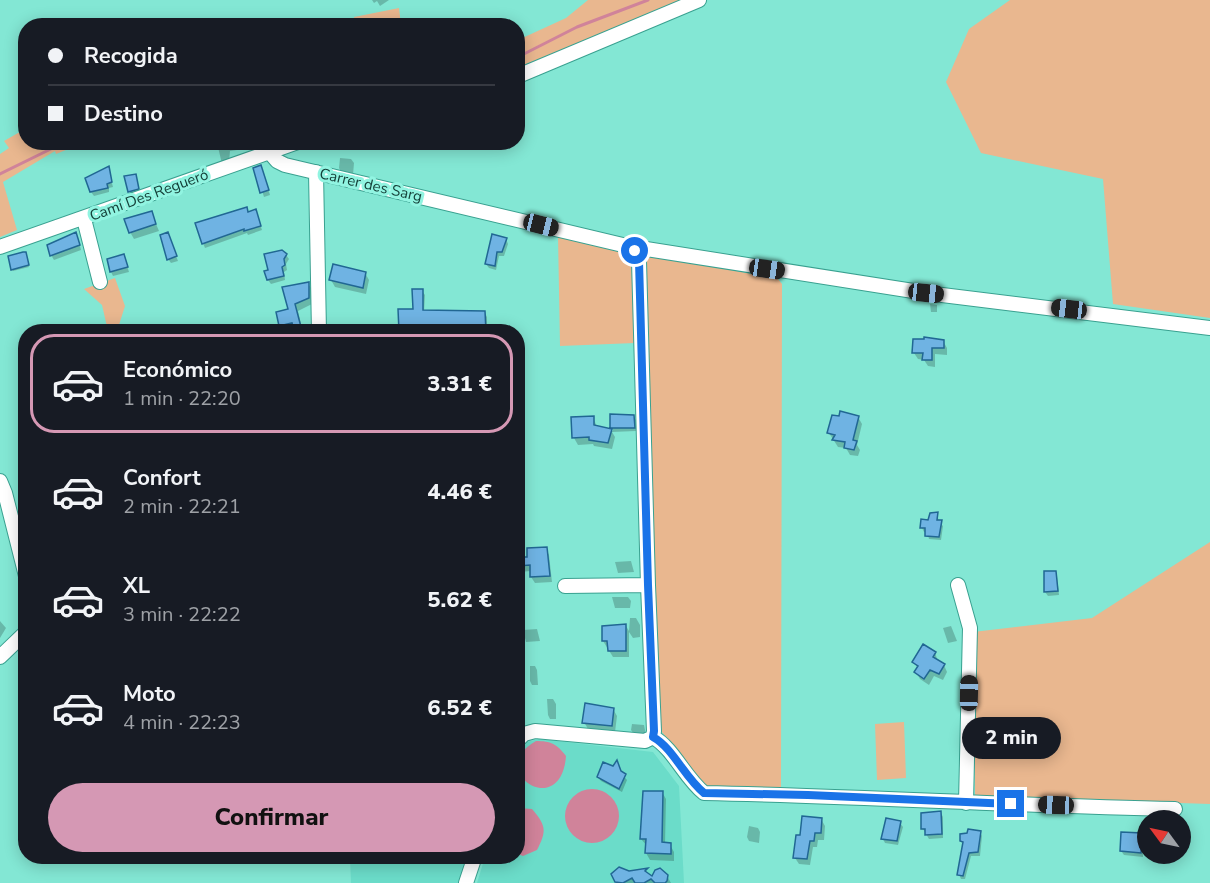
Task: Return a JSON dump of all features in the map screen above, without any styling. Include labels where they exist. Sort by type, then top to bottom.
[{"type":"street","points":[[525,73],[699,0]]},
{"type":"street","name":"Camí Des Regueró","points":[[0,247],[278,150]]},
{"type":"street","name":"Carrer des Sarg","points":[[270,153],[277,161],[316,172],[627,246],[926,293],[1210,328]]},
{"type":"street","points":[[316,172],[319,324]]},
{"type":"street","points":[[84,219],[100,282]]},
{"type":"street","points":[[627,246],[635,251],[639,261],[653,737]]},
{"type":"street","points":[[0,481],[18,544]]},
{"type":"street","points":[[565,586],[648,585]]},
{"type":"street","points":[[958,585],[970,628],[966,803]]},
{"type":"street","points":[[0,657],[18,640]]},
{"type":"street","points":[[525,734],[535,731],[645,741],[653,737]]},
{"type":"street","points":[[653,737],[662,743],[693,785],[704,793],[1175,808]]},
{"type":"street","points":[[466,883],[472,864]]},
{"type":"shaded area","points":[[588,0],[684,0],[525,64],[525,37],[566,18]]},
{"type":"shaded area","points":[[1010,0],[1210,0],[1210,318],[1113,304],[1103,179],[981,153],[946,82],[969,29]]},
{"type":"shaded area","points":[[399,8],[400,18],[354,18]]},
{"type":"shaded area","points":[[18,133],[18,150],[66,150],[56,154],[55,151],[3,182],[17,230],[0,237],[0,154],[9,148],[4,141]]},
{"type":"shaded area","points":[[558,235],[632,253],[635,343],[560,346]]},
{"type":"shaded area","points":[[646,254],[778,279],[782,284],[781,789],[702,786],[659,728]]},
{"type":"shaded area","points":[[115,278],[125,306],[119,324],[106,324],[102,305],[84,289]]},
{"type":"shaded area","points":[[1210,542],[1210,804],[975,796],[973,632],[1092,618]]},
{"type":"shaded area","points":[[904,722],[906,778],[877,780],[875,724]]},
{"type":"shaded area","points":[[539,739],[653,752],[679,786],[684,883],[477,883],[483,864],[525,864],[525,745],[527,742]]},
{"type":"shaded area","points":[[536,741],[546,742],[553,744],[566,756],[561,775],[552,786],[541,788],[525,780],[525,750]]},
{"type":"shaded area","points":[[592,789],[602,791],[611,797],[617,806],[619,816],[617,826],[611,835],[602,841],[592,843],[582,841],[573,835],[567,826],[565,816],[567,806],[573,797],[582,791]]},
{"type":"shaded area","points":[[525,808],[532,809],[544,828],[537,850],[525,855]]},
{"type":"shaded area","points":[[350,864],[465,864],[458,883],[351,883]]},
{"type":"building","points":[[261,165],[269,190],[260,193],[253,168]]},
{"type":"building","points":[[109,166],[112,182],[107,184],[108,188],[90,192],[85,178]]},
{"type":"building","points":[[136,174],[139,189],[128,192],[124,176]]},
{"type":"building","points":[[247,207],[248,212],[256,209],[261,226],[244,231],[244,229],[202,244],[195,223]]},
{"type":"building","points":[[152,211],[156,224],[129,233],[124,219]]},
{"type":"building","points":[[76,232],[80,245],[50,256],[47,245]]},
{"type":"building","points":[[168,232],[177,256],[167,260],[160,235]]},
{"type":"building","points":[[492,234],[507,238],[502,252],[497,252],[495,266],[485,264]]},
{"type":"building","points":[[282,250],[287,254],[284,259],[285,265],[282,267],[284,276],[267,280],[264,271],[268,270],[264,254]]},
{"type":"building","points":[[26,252],[29,265],[11,270],[8,256]]},
{"type":"building","points":[[124,254],[128,267],[110,272],[107,259]]},
{"type":"building","points":[[333,264],[366,272],[363,288],[329,280]]},
{"type":"building","points":[[309,282],[309,298],[295,304],[300,324],[279,324],[276,312],[288,309],[282,287]]},
{"type":"building","points":[[412,289],[423,289],[423,310],[485,311],[486,324],[399,324],[398,309],[413,309]]},
{"type":"building","points":[[924,337],[944,340],[944,348],[932,348],[932,360],[922,360],[923,353],[912,353],[913,339],[924,339]]},
{"type":"building","points":[[840,411],[859,416],[853,440],[857,441],[854,450],[844,448],[845,442],[832,440],[835,435],[827,433],[832,415],[839,416]]},
{"type":"building","points":[[610,414],[634,415],[635,428],[610,428]]},
{"type":"building","points":[[594,416],[594,425],[612,429],[608,443],[589,440],[589,437],[572,438],[571,417]]},
{"type":"building","points":[[938,512],[937,520],[942,520],[939,537],[925,536],[925,528],[920,528],[921,519],[928,520],[930,513]]},
{"type":"building","points":[[547,547],[550,576],[530,577],[530,565],[525,565],[527,548]]},
{"type":"building","points":[[1044,571],[1056,571],[1058,591],[1044,592]]},
{"type":"building","points":[[626,624],[626,651],[608,651],[607,641],[602,641],[602,626]]},
{"type":"building","points":[[923,644],[936,652],[933,657],[945,664],[939,674],[930,670],[924,679],[914,672],[918,666],[912,662]]},
{"type":"building","points":[[585,703],[614,708],[612,726],[582,723]]},
{"type":"building","points":[[617,760],[621,771],[626,774],[619,789],[597,777],[603,762],[613,766]]},
{"type":"building","points":[[643,791],[663,791],[662,842],[671,843],[671,854],[645,853],[646,839],[640,839]]},
{"type":"building","points":[[941,811],[942,834],[925,835],[925,829],[921,829],[921,813]]},
{"type":"building","points":[[802,816],[822,818],[821,833],[815,833],[814,841],[810,841],[807,859],[793,858],[796,835],[800,835]]},
{"type":"building","points":[[886,818],[901,821],[897,841],[881,839]]},
{"type":"building","points":[[968,829],[981,831],[978,852],[969,853],[963,876],[957,875],[963,842],[960,841],[960,834],[967,833]]},
{"type":"building","points":[[1121,832],[1137,833],[1137,853],[1120,851]]},
{"type":"building","points":[[619,867],[629,871],[648,868],[645,871],[652,876],[655,870],[660,868],[668,875],[667,881],[655,883],[651,879],[644,883],[635,883],[632,878],[623,883],[615,882],[611,874]]},
{"type":"waterway","points":[[525,53],[577,27],[648,0]]},
{"type":"waterway","points":[[0,174],[49,150]]},
{"type":"route","points":[[635,251],[639,261],[653,737],[662,743],[693,785],[704,793],[1011,804]]}]
